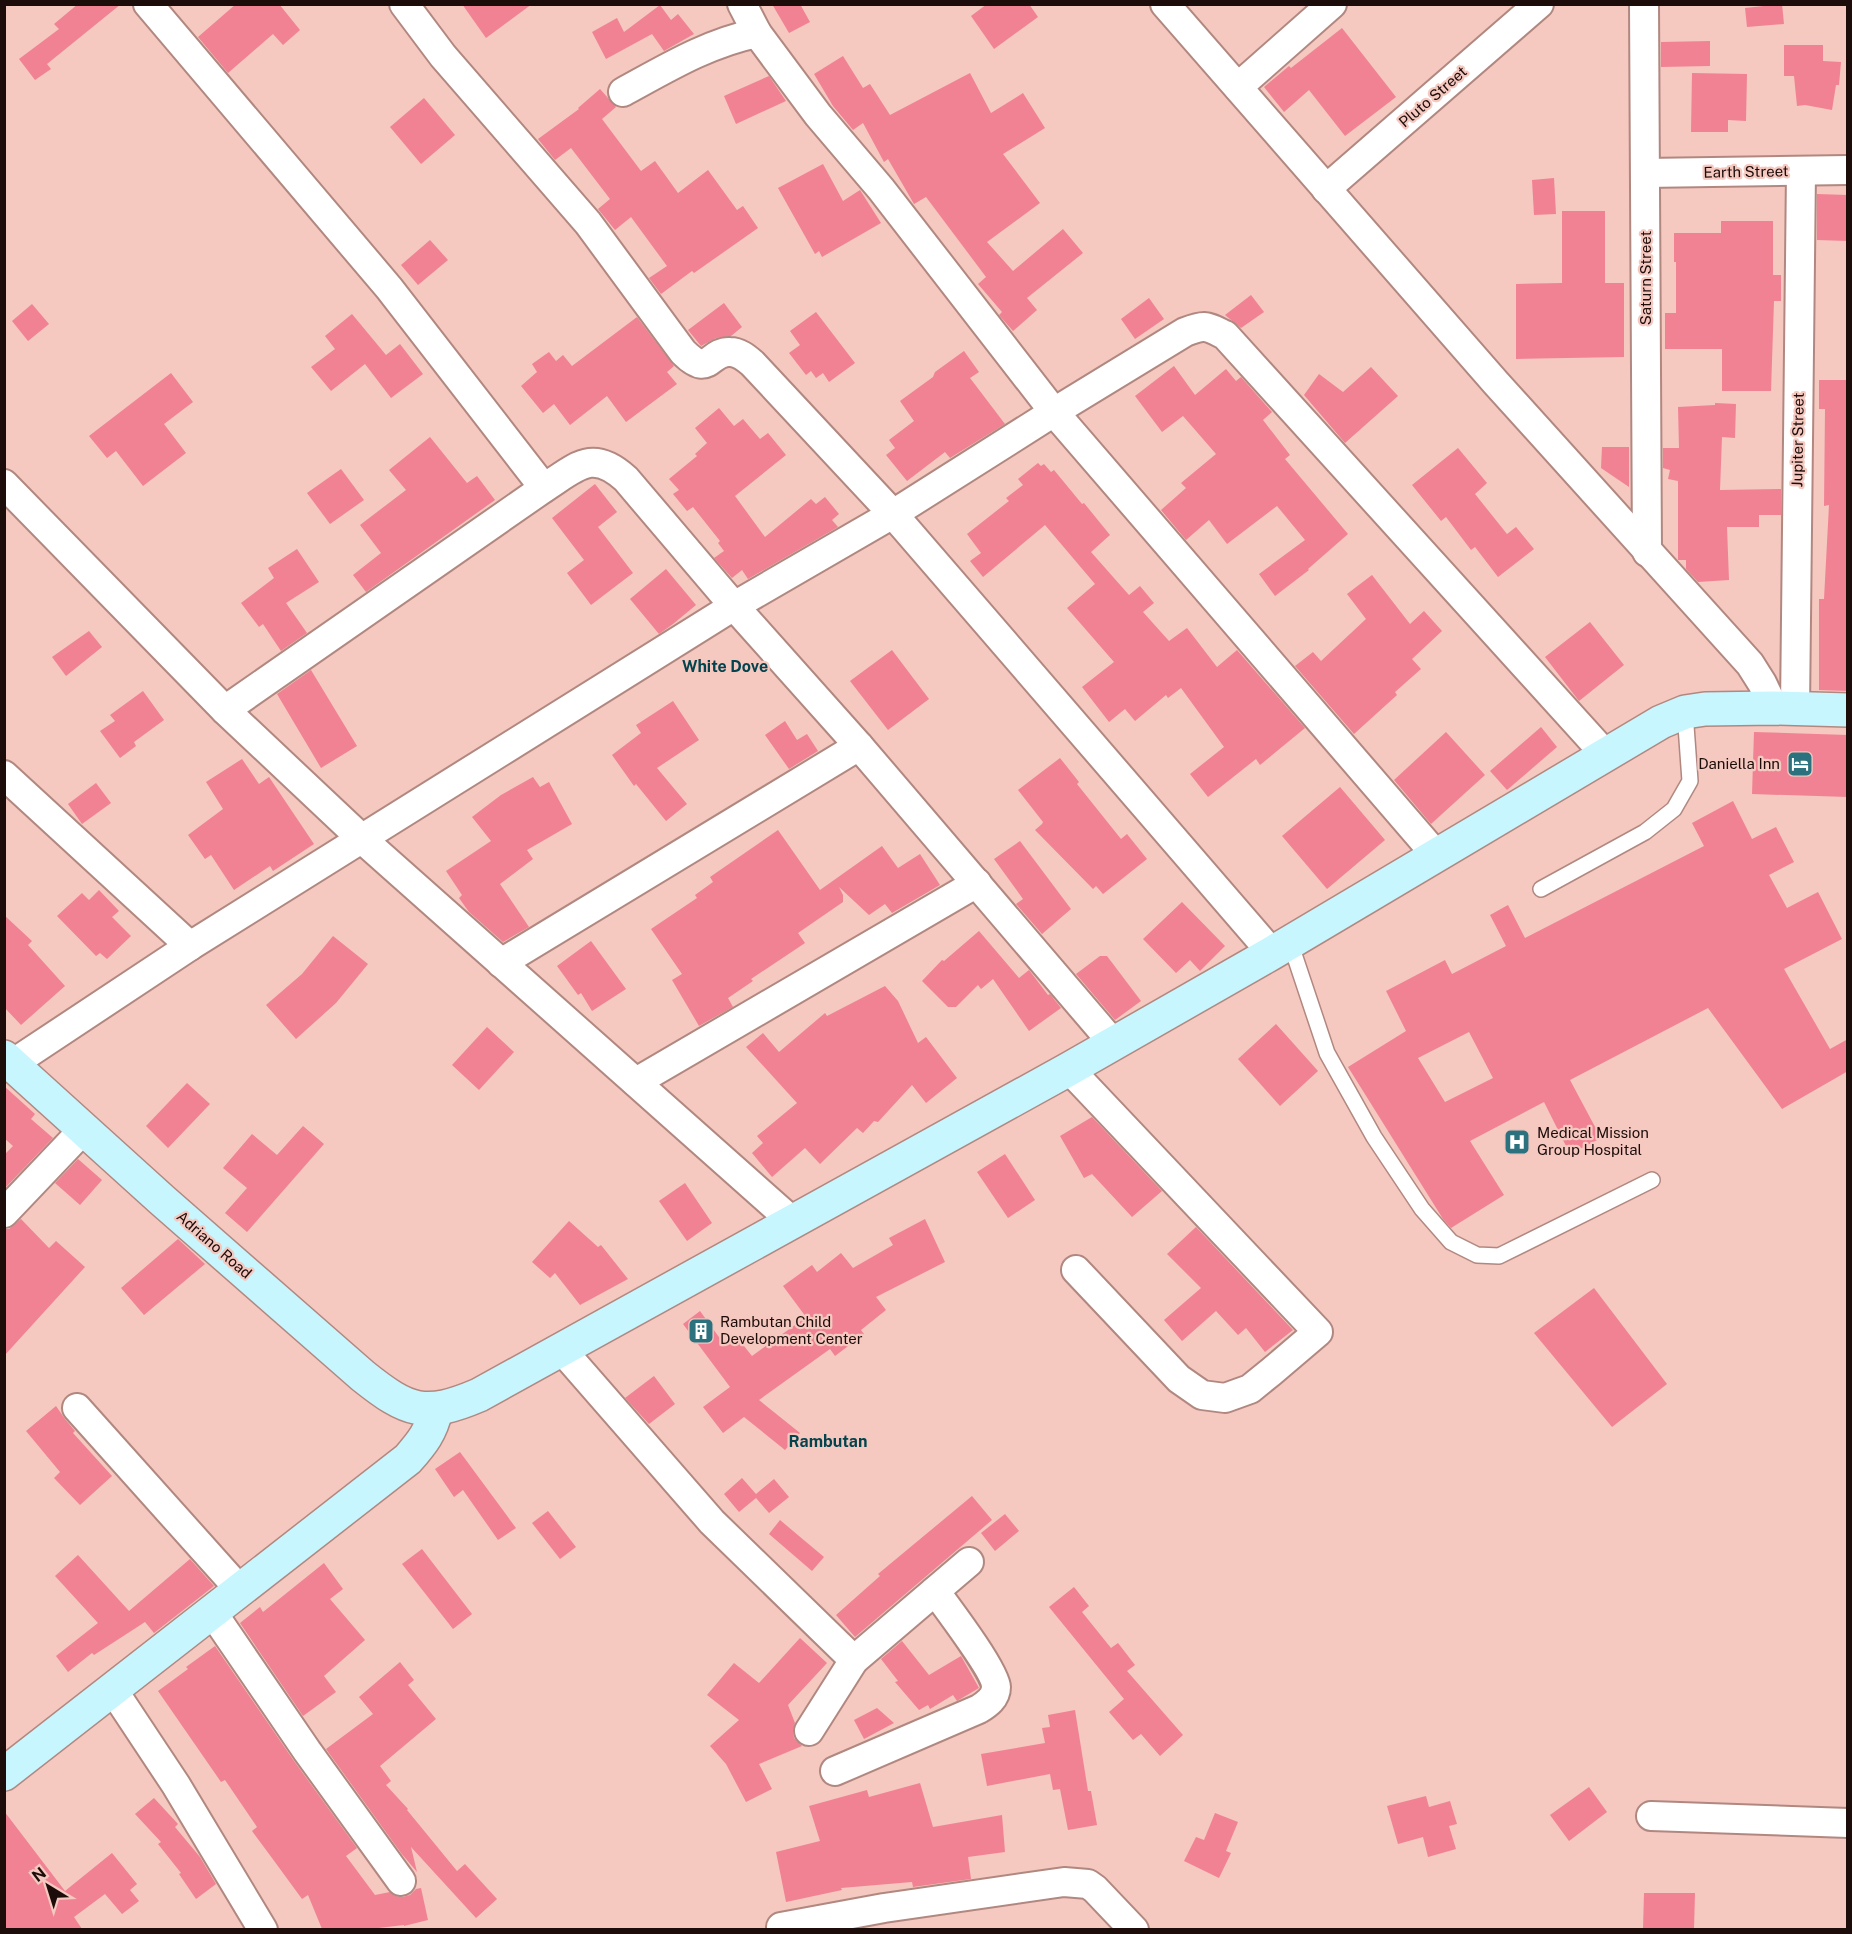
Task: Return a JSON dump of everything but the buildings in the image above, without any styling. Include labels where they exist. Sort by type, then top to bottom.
[{"type":"street","points":[[148,4],[389,288],[544,488]]},
{"type":"street","points":[[404,4],[442,56],[588,223],[683,352],[699,364],[707,363],[729,351],[738,353],[752,363],[893,514],[1281,948]]},
{"type":"street","points":[[742,4],[757,33],[819,115],[881,189],[1054,412],[1437,856]]},
{"type":"street","points":[[1165,4],[1496,383],[1750,664],[1762,683],[1785,708]]},
{"type":"street","points":[[1238,87],[1332,4]]},
{"type":"street","name":"Pluto Street","points":[[1326,189],[1539,4]]},
{"type":"street","name":"Saturn Street","points":[[1644,4],[1647,552]]},
{"type":"street","points":[[623,92],[702,49],[731,38],[757,33]]},
{"type":"street","name":"Earth Street","points":[[1645,173],[1848,170]]},
{"type":"street","name":"Jupiter Street","points":[[1785,708],[1801,171]]},
{"type":"street","points":[[8,1061],[734,606],[893,514],[1185,332],[1201,326],[1225,335],[1605,754]]},
{"type":"street","points":[[225,710],[544,488],[579,466],[595,462],[609,465],[626,479],[734,606],[859,746],[1113,1043]]},
{"type":"street","points":[[4,484],[225,710],[362,839],[793,1222]]},
{"type":"street","points":[[4,1774],[408,1459],[422,1443],[433,1425],[436,1410],[454,1406],[479,1395],[1069,1069],[1281,948],[1661,722],[1685,712],[1705,709],[1848,710]]},
{"type":"street","points":[[501,963],[859,746]]},
{"type":"street","points":[[4,775],[190,946]]},
{"type":"street","points":[[636,1082],[977,883]]},
{"type":"street","name":"Adriano Road","points":[[8,1061],[83,1130],[381,1391],[416,1408],[436,1410]]},
{"type":"street","points":[[1069,1069],[1318,1332],[1250,1389],[1225,1398],[1202,1395],[1179,1379],[1076,1270]]},
{"type":"street","points":[[4,1213],[83,1130]]},
{"type":"street","points":[[562,1350],[712,1522],[854,1660]]},
{"type":"street","points":[[77,1408],[240,1590]]},
{"type":"street","points":[[808,1731],[854,1660],[969,1562]]},
{"type":"street","points":[[835,1771],[979,1709],[994,1695],[996,1686],[992,1675],[963,1629],[935,1591]]},
{"type":"street","points":[[212,1612],[307,1751],[401,1881]]},
{"type":"street","points":[[112,1690],[176,1785],[263,1929]]},
{"type":"street","points":[[1651,1816],[1848,1822]]},
{"type":"street","points":[[781,1927],[884,1908],[1064,1882],[1088,1884],[1134,1929]]},
{"type":"lane","points":[[1541,889],[1645,832],[1674,809],[1690,781],[1685,712]]},
{"type":"lane","points":[[1281,948],[1327,1053],[1374,1137],[1422,1209],[1451,1242],[1477,1255],[1499,1256],[1652,1180]]},
{"type":"place","name":"Daniella Inn","points":[[1800,764]]},
{"type":"place","name":"Medical Mission Group Hospital","points":[[1517,1142]]},
{"type":"place","name":"Rambutan Child Development Center","points":[[701,1331]]},
{"type":"district","name":"White Dove","points":[[725,666]]},
{"type":"district","name":"Rambutan","points":[[828,1441]]}]
